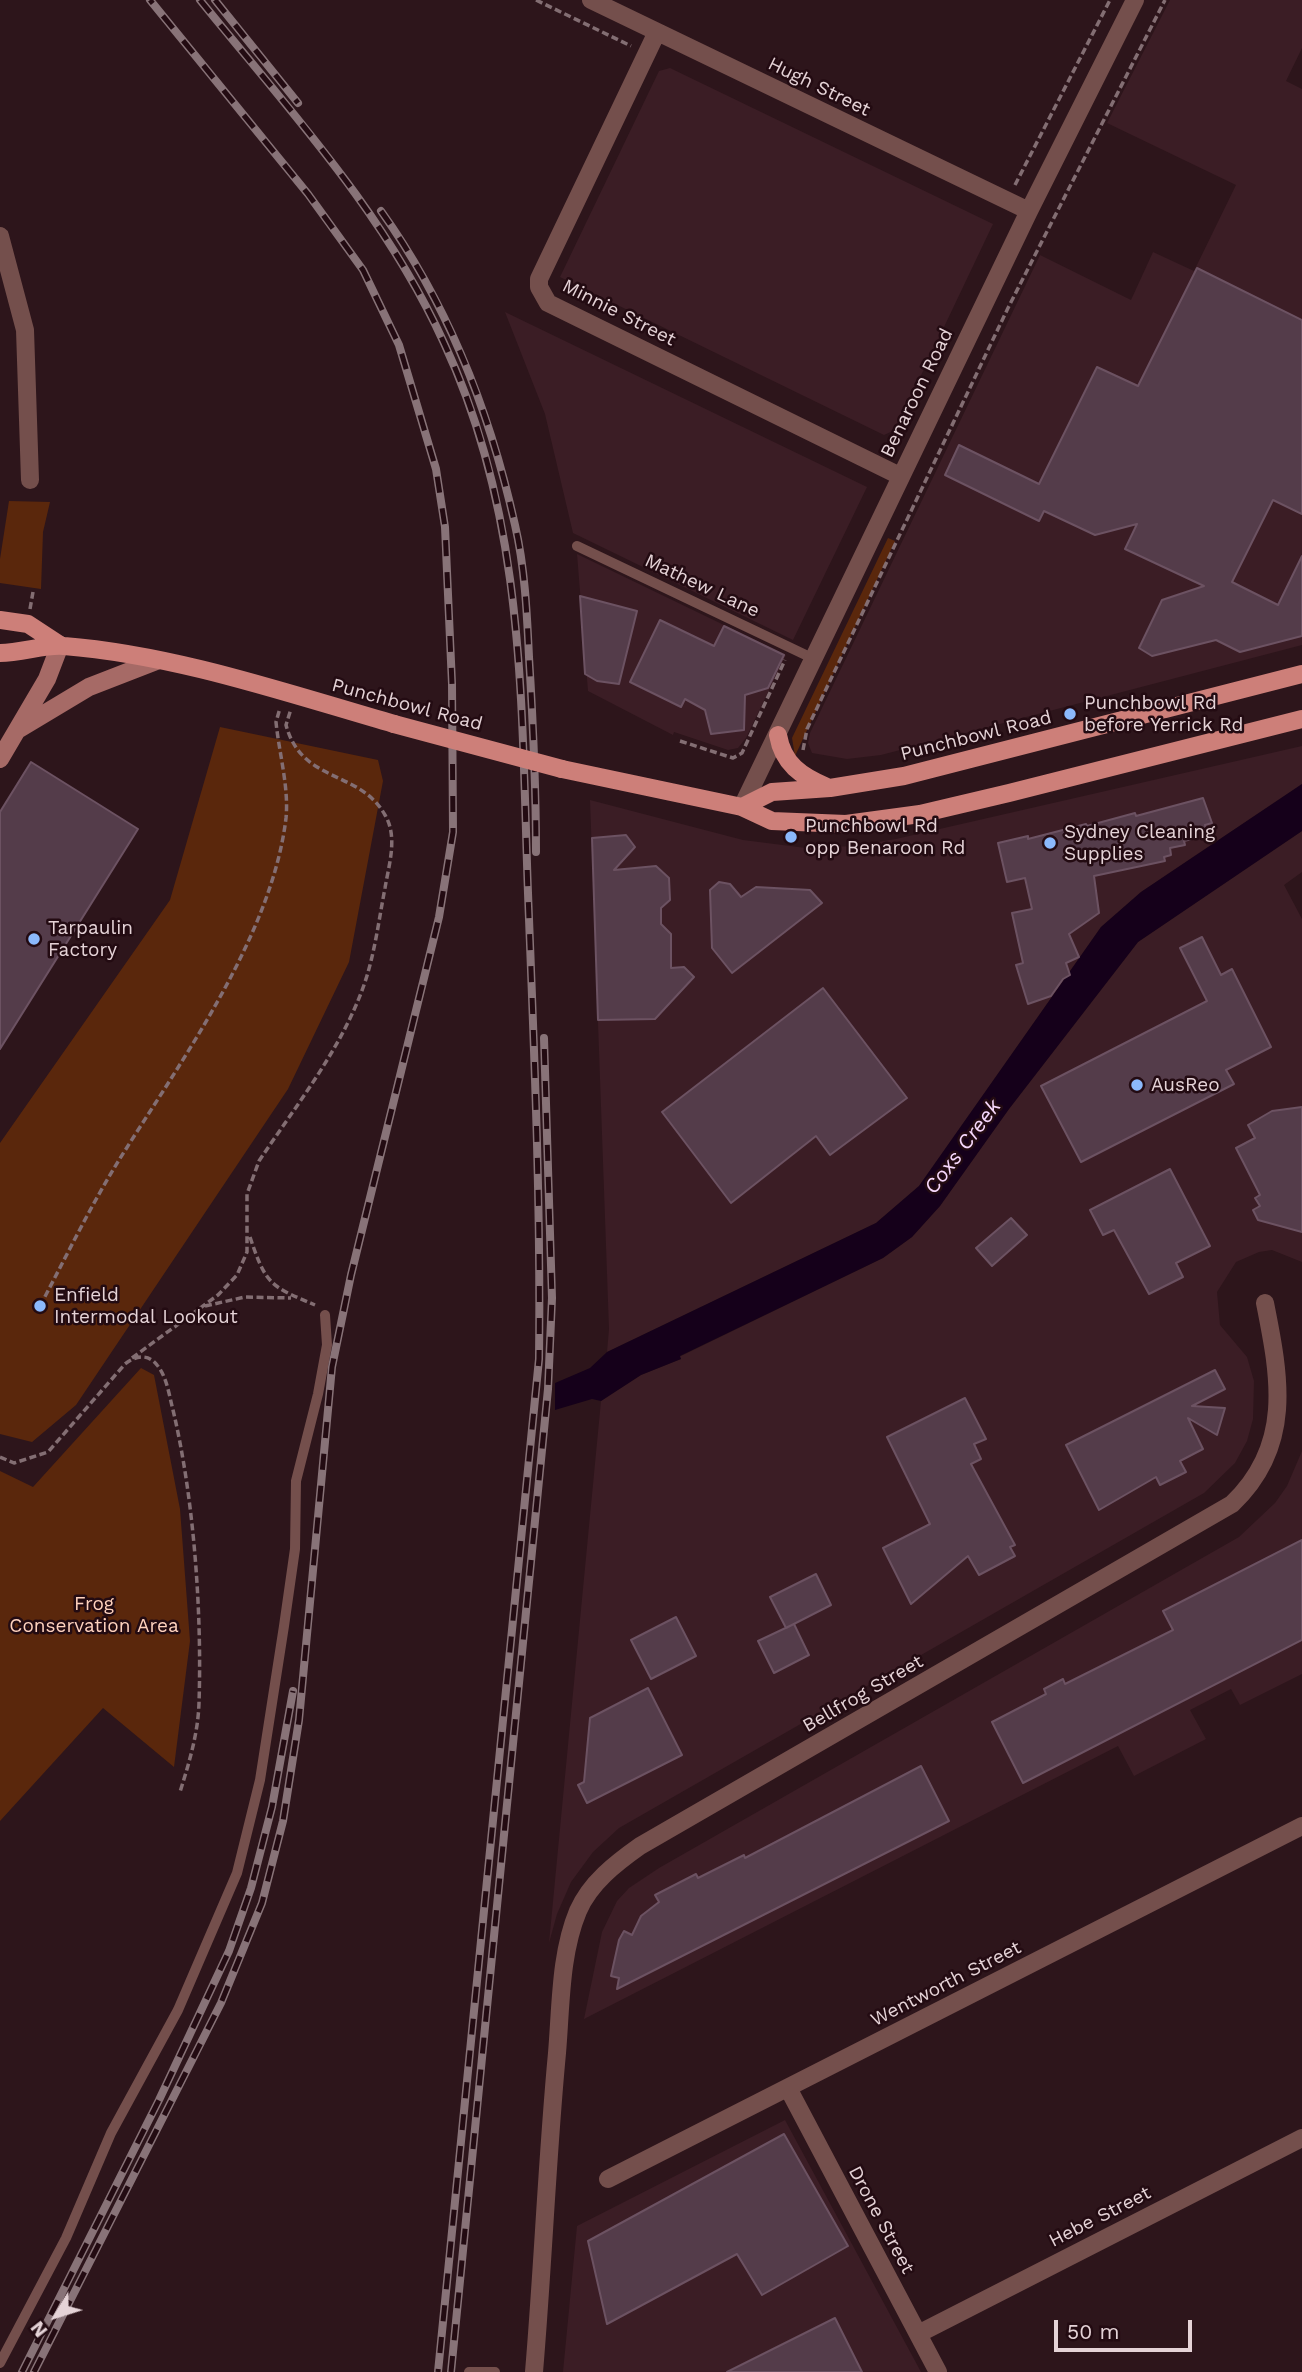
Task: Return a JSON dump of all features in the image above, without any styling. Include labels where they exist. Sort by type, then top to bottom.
[{"type":"main road","name":"Punchbowl Road","points":[[0,620],[28,624],[60,645]]},
{"type":"main road","name":"Punchbowl Road","points":[[0,653],[23,653],[60,645],[186,667],[562,769],[742,807],[772,821],[794,824],[846,824],[894,819],[1009,793],[1302,719]]},
{"type":"main road","points":[[0,759],[47,680],[60,645]]},
{"type":"main road","points":[[19,729],[89,687],[156,661]]},
{"type":"main road","name":"Punchbowl Road","points":[[742,807],[772,792],[830,788],[917,773],[1302,674]]},
{"type":"main road","points":[[778,735],[780,748],[792,766],[801,775],[830,788]]},
{"type":"street","name":"Hugh Street","points":[[591,0],[1029,211]]},
{"type":"street","name":"Benaroon Road","points":[[742,807],[1029,211],[1135,0]]},
{"type":"street","name":"Minnie Street","points":[[657,32],[539,279],[542,295],[548,303],[900,476]]},
{"type":"street","points":[[0,236],[25,330],[30,480]]},
{"type":"street","name":"Bellfrog Street","points":[[534,2372],[545,2179],[567,1951],[579,1909],[589,1892],[605,1874],[640,1846],[1232,1504],[1249,1488],[1262,1466],[1275,1428],[1276,1360],[1265,1303]]},
{"type":"street","name":"Wentworth Street","points":[[608,2179],[1302,1826]]},
{"type":"street","name":"Drone Street","points":[[788,2088],[938,2372]]},
{"type":"street","name":"Hebe Street","points":[[918,2334],[1302,2138]]},
{"type":"lane","name":"Mathew Lane","points":[[576,546],[812,658]]},
{"type":"lane","points":[[0,2363],[66,2238],[111,2133],[178,2010],[237,1873],[260,1780],[295,1549],[296,1481],[318,1394],[327,1345],[326,1315]]},
{"type":"lane","points":[[469,2372],[495,2372]]},
{"type":"path","points":[[536,0],[639,50]]},
{"type":"path","points":[[1007,200],[1110,0]]},
{"type":"path","points":[[803,752],[807,729],[1009,308],[1165,0]]},
{"type":"path","points":[[29,611],[33,592]]},
{"type":"path","points":[[680,741],[733,758],[742,752],[788,655]]},
{"type":"path","points":[[290,694],[286,725],[296,750],[311,765],[357,787],[376,803],[390,825],[391,856],[365,981],[333,1049],[251,1179],[246,1211],[249,1235],[263,1273],[272,1284],[295,1299]]},
{"type":"path","points":[[40,1306],[107,1181],[186,1053],[264,903],[277,861],[286,814],[276,722],[290,694]]},
{"type":"path","points":[[0,1457],[14,1463],[33,1460],[48,1452],[132,1359],[200,1308],[237,1275],[244,1265],[249,1235]]},
{"type":"path","points":[[200,1308],[244,1297],[295,1299],[314,1305],[326,1315]]},
{"type":"path","points":[[132,1359],[151,1358],[158,1365],[166,1381],[182,1448],[199,1617],[199,1706],[192,1753],[180,1793]]},
{"type":"shaded area","points":[[1170,0],[1302,0],[1302,48],[1286,81],[1302,89],[1302,645],[881,755],[847,759],[812,753],[808,743],[810,733],[1040,255],[1131,300],[1153,252],[1194,271],[1236,185],[1107,123]]},
{"type":"shaded area","points":[[670,68],[993,224],[895,430],[884,435],[560,277],[659,71]]},
{"type":"shaded area","points":[[505,312],[867,487],[793,640],[573,533],[545,414]]},
{"type":"shaded area","points":[[577,554],[786,655],[746,738],[738,748],[728,750],[674,732],[673,735],[588,691]]},
{"type":"shaded area","points":[[1302,746],[1302,784],[1141,892],[1101,927],[919,1186],[876,1223],[607,1352],[609,1329],[590,800],[743,840],[806,848],[854,846],[896,839]]},
{"type":"shaded area","points":[[1302,831],[1302,872],[1284,885],[1302,919],[1302,1262],[1272,1250],[1259,1252],[1236,1262],[1217,1292],[1220,1325],[1247,1357],[1254,1381],[1253,1419],[1247,1441],[1235,1463],[1204,1493],[619,1828],[593,1852],[571,1882],[557,1914],[549,1943],[601,1401],[641,1375],[681,1359],[679,1357],[883,1258],[912,1237],[940,1206],[1009,1109],[1138,942]]},
{"type":"shaded area","points":[[1302,1451],[1302,1674],[1240,1705],[1231,1689],[1190,1710],[1206,1739],[1134,1776],[1118,1746],[584,2019],[602,1932],[617,1901],[629,1888],[659,1868],[1239,1537],[1275,1503],[1287,1486]]},
{"type":"shaded area","points":[[785,2120],[921,2372],[563,2372],[577,2226]]},
{"type":"green space","points":[[9,501],[50,502],[43,532],[41,589],[0,583],[0,559]]},
{"type":"green space","points":[[888,538],[895,541],[795,756],[792,738]]},
{"type":"green space","points":[[220,727],[378,760],[383,781],[349,962],[288,1089],[76,1405],[32,1442],[0,1434],[0,1143],[170,900]]},
{"type":"green space","name":"Frog Conservation Area","points":[[141,1368],[154,1375],[180,1509],[190,1641],[174,1767],[103,1708],[0,1821],[0,1471],[33,1487]]},
{"type":"water","name":"Coxs Creek","points":[[1302,784],[1302,831],[1138,942],[1009,1109],[940,1206],[912,1237],[883,1258],[680,1356],[681,1359],[641,1375],[601,1401],[592,1399],[555,1410],[555,1383],[590,1368],[607,1352],[876,1223],[919,1186],[1101,927],[1141,892]]},
{"type":"building","points":[[1197,268],[1302,320],[1302,514],[1273,500],[1232,582],[1278,605],[1302,556],[1302,636],[1240,652],[1216,640],[1152,656],[1139,648],[1162,600],[1204,586],[1125,549],[1137,524],[1095,535],[1044,511],[1039,521],[945,475],[959,445],[1039,484],[1097,367],[1138,386]]},
{"type":"building","points":[[580,596],[637,611],[619,684],[597,681],[585,674]]},
{"type":"building","points":[[660,620],[714,646],[724,626],[784,655],[768,688],[745,695],[744,730],[711,734],[705,710],[685,699],[681,707],[630,682]]},
{"type":"building","name":"Tarpaulin Factory","points":[[31,762],[138,829],[0,1049],[0,812]]},
{"type":"building","points":[[1203,798],[1212,823],[1205,825],[1206,830],[1191,833],[1192,839],[1184,841],[1185,845],[1170,848],[1171,855],[1164,857],[1165,861],[1094,876],[1099,913],[1069,934],[1079,957],[1066,963],[1070,975],[1063,979],[1051,996],[1028,1004],[1016,965],[1023,963],[1012,913],[1032,909],[1025,878],[1007,882],[998,843],[1028,836],[1028,839],[1135,813],[1136,816]]},
{"type":"building","points":[[626,835],[635,847],[614,870],[656,866],[669,878],[670,900],[661,908],[661,924],[671,934],[671,968],[684,967],[694,977],[655,1019],[598,1020],[592,838]]},
{"type":"building","points":[[719,882],[730,884],[741,897],[756,887],[810,890],[822,903],[732,973],[712,948],[710,890]]},
{"type":"building","name":"AusReo","points":[[1202,937],[1221,975],[1232,969],[1271,1047],[1226,1070],[1234,1084],[1081,1162],[1041,1086],[1207,1001],[1180,948]]},
{"type":"building","points":[[823,988],[907,1098],[830,1155],[816,1136],[731,1203],[662,1112]]},
{"type":"building","points":[[1302,1107],[1302,1232],[1258,1220],[1253,1210],[1260,1206],[1255,1198],[1260,1195],[1236,1148],[1255,1138],[1248,1125],[1272,1111]]},
{"type":"building","points":[[1170,1169],[1210,1246],[1176,1263],[1183,1277],[1149,1294],[1114,1230],[1103,1235],[1090,1210]]},
{"type":"building","points":[[1011,1218],[1027,1235],[992,1266],[976,1248]]},
{"type":"building","points":[[1215,1370],[1225,1389],[1192,1406],[1225,1408],[1217,1435],[1188,1418],[1203,1449],[1180,1461],[1186,1472],[1160,1485],[1156,1477],[1099,1510],[1066,1445]]},
{"type":"building","points":[[965,1398],[986,1439],[974,1444],[981,1459],[971,1464],[1015,1545],[1010,1547],[1015,1556],[979,1575],[968,1556],[911,1604],[883,1548],[930,1524],[887,1437]]},
{"type":"building","points":[[1302,1540],[1302,1640],[1023,1783],[992,1722],[1046,1694],[1044,1689],[1063,1679],[1065,1684],[1173,1630],[1163,1611]]},
{"type":"building","points":[[816,1574],[831,1605],[786,1628],[770,1597]]},
{"type":"building","points":[[676,1617],[696,1656],[651,1679],[631,1640]]},
{"type":"building","points":[[794,1624],[809,1655],[774,1673],[758,1641]]},
{"type":"building","points":[[648,1688],[682,1755],[587,1803],[578,1785],[584,1782],[590,1718]]},
{"type":"building","points":[[921,1766],[949,1821],[617,1989],[619,1978],[611,1976],[619,1940],[624,1931],[632,1935],[641,1916],[659,1902],[655,1895],[696,1874],[698,1878],[744,1855],[745,1858]]},
{"type":"building","points":[[784,2134],[848,2246],[762,2295],[737,2254],[607,2324],[588,2241]]},
{"type":"building","points":[[835,2318],[862,2372],[727,2372]]},
{"type":"railway","points":[[34,2372],[221,2003],[262,1903],[283,1821],[299,1720],[332,1367],[351,1275],[439,917],[453,832],[452,684],[445,527],[436,469],[399,345],[363,270],[308,194],[150,0]]},
{"type":"railway","points":[[200,0],[333,164],[394,250],[420,295],[444,343],[471,409],[491,477],[505,545],[514,613],[520,682],[535,1067],[539,1359],[438,2372]]},
{"type":"railway","points":[[215,0],[298,103]]},
{"type":"railway","points":[[381,211],[405,247],[447,322],[480,401],[505,483],[518,541],[525,591],[534,754],[536,852]]},
{"type":"railway","points":[[451,2372],[548,1389],[552,1298],[544,1038]]},
{"type":"railway","points":[[22,2372],[159,2100],[229,1951],[251,1888],[272,1807],[293,1691]]},
{"type":"place","name":"Punchbowl Rd before Yerrick Rd","points":[[1070,714]]},
{"type":"place","name":"Punchbowl Rd opp Benaroon Rd","points":[[791,837]]},
{"type":"place","name":"Sydney Cleaning Supplies","points":[[1050,843]]},
{"type":"place","name":"Tarpaulin Factory","points":[[34,939]]},
{"type":"place","name":"AusReo","points":[[1137,1085]]},
{"type":"place","name":"Enfield Intermodal Lookout","points":[[40,1306]]}]
